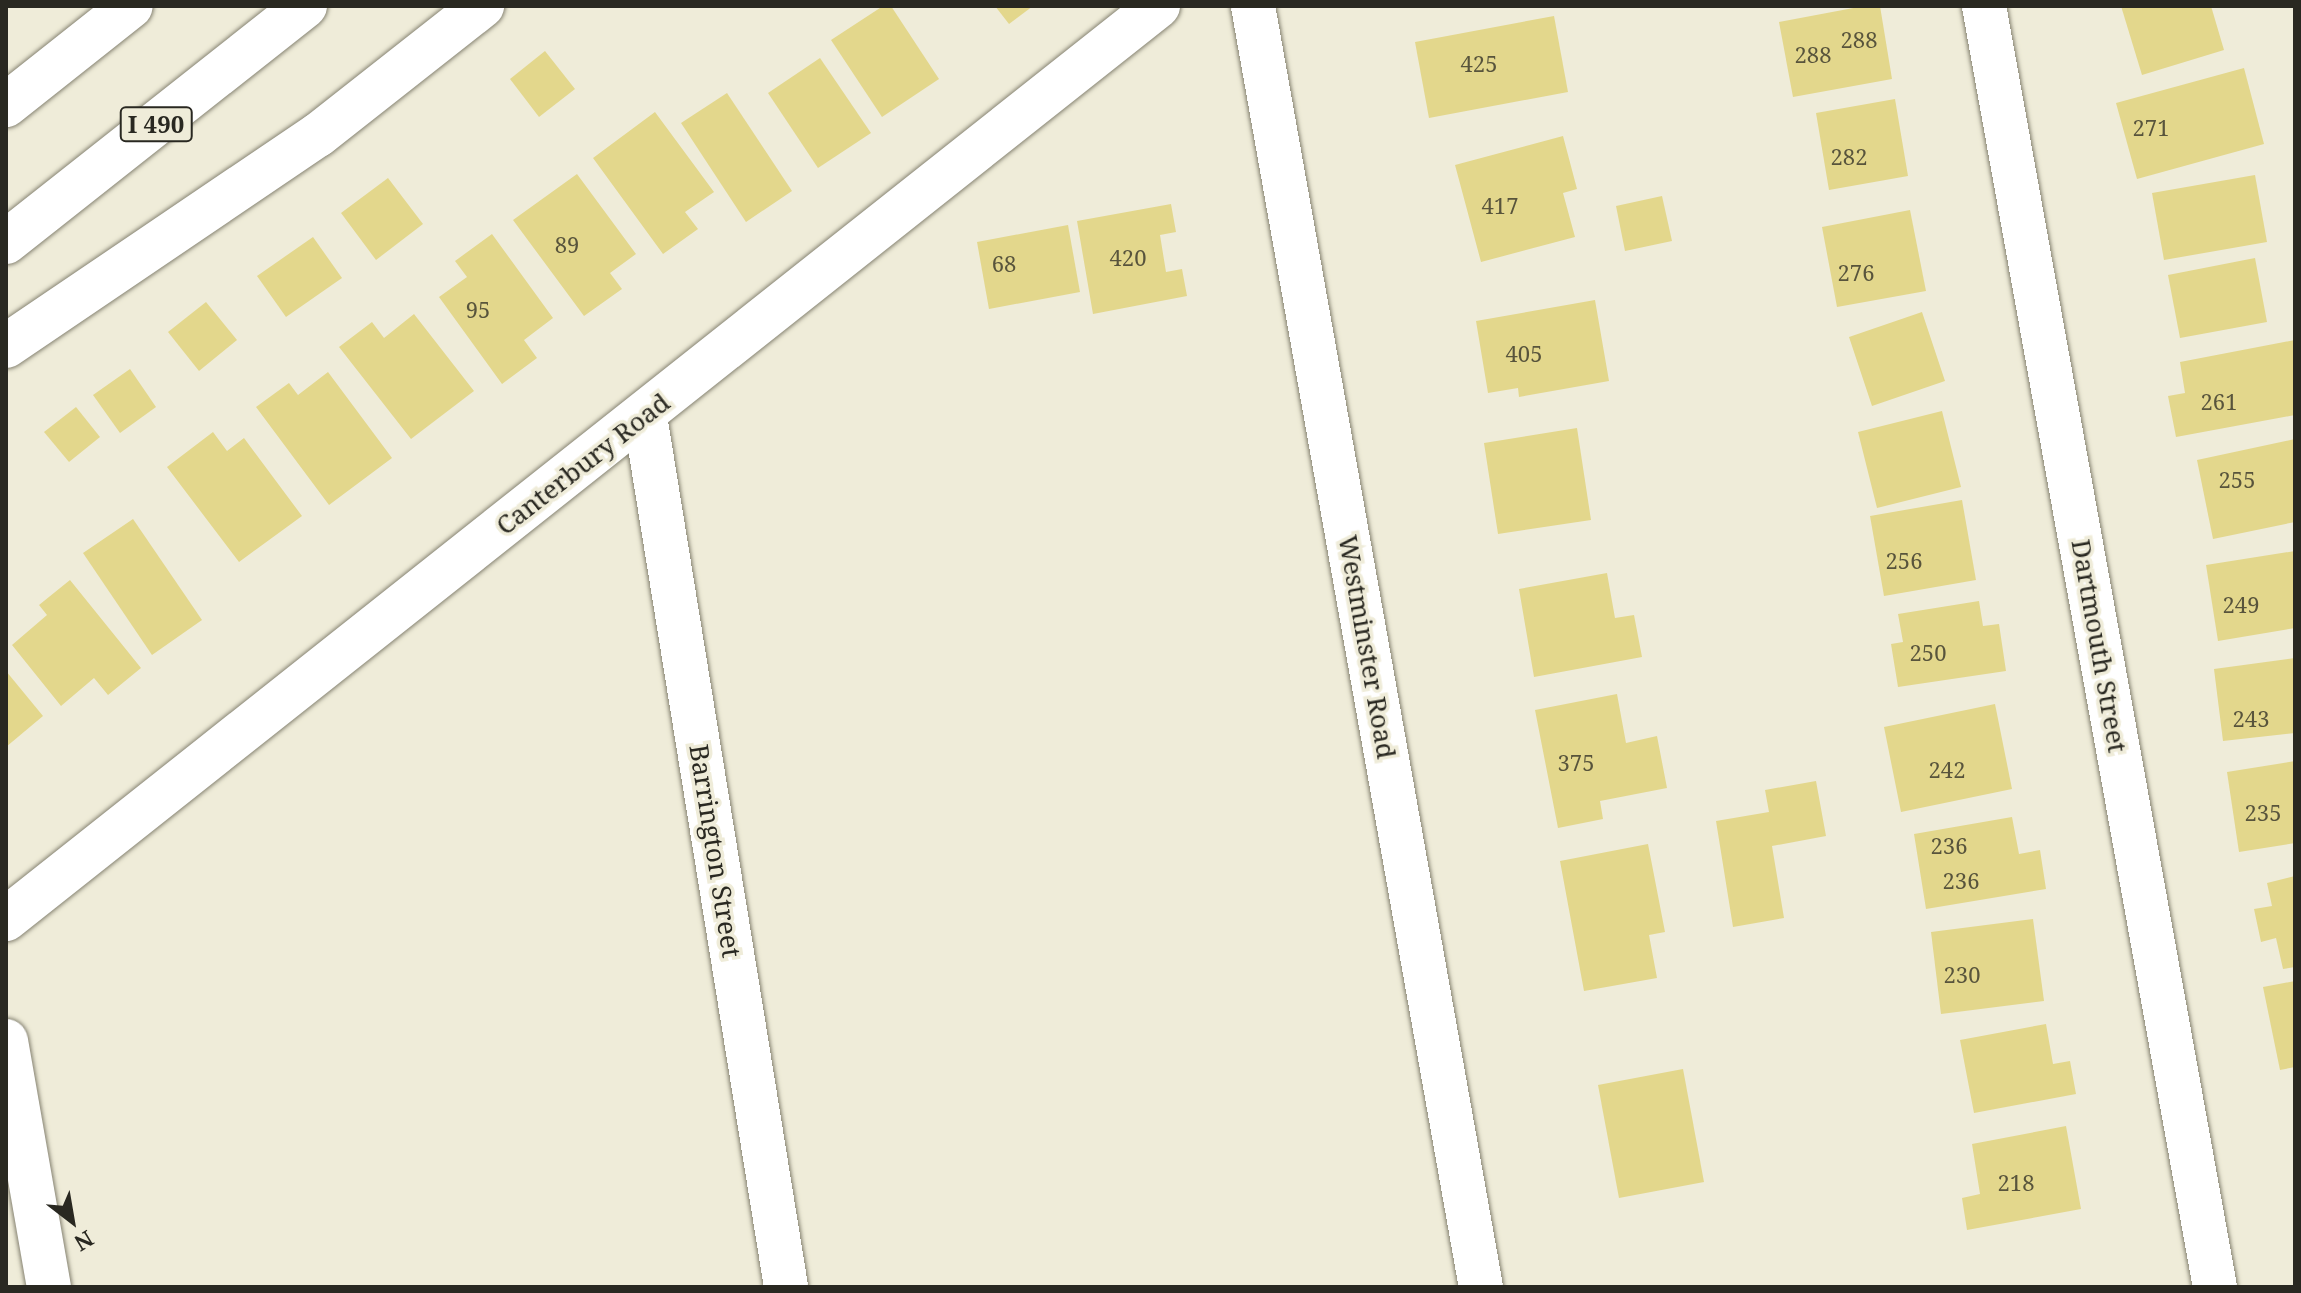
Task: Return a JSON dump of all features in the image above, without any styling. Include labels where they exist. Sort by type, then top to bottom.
[{"type":"main road","points":[[6,105],[131,6]]},
{"type":"main road","name":"I 490","points":[[6,242],[305,6]]},
{"type":"main road","points":[[6,346],[328,128],[482,6]]},
{"type":"main road","name":"Canterbury Road","points":[[6,919],[645,416],[1158,6]]},
{"type":"main road","name":"Westminster Road","points":[[1253,6],[1481,1287]]},
{"type":"main road","name":"Dartmouth Street","points":[[1984,6],[2215,1287]]},
{"type":"main road","name":"Barrington Street","points":[[645,416],[786,1287]]},
{"type":"main road","points":[[6,1041],[49,1287]]},
{"type":"building","points":[[883,6],[891,6],[939,79],[882,117],[831,40]]},
{"type":"building","points":[[995,6],[1033,6],[1009,24]]},
{"type":"building","points":[[1864,6],[1880,6],[1892,79],[1793,97],[1779,22]]},
{"type":"building","points":[[2121,6],[2211,6],[2224,50],[2142,75]]},
{"type":"building","points":[[1554,16],[1568,92],[1429,118],[1415,42]]},
{"type":"building","points":[[545,51],[575,89],[539,117],[510,79]]},
{"type":"building","points":[[820,58],[871,133],[818,168],[768,93]]},
{"type":"building","points":[[2244,68],[2264,144],[2137,179],[2116,103]]},
{"type":"building","points":[[727,93],[792,191],[746,222],[681,123]]},
{"type":"building","points":[[1895,99],[1908,176],[1829,190],[1816,113]]},
{"type":"building","points":[[655,112],[714,192],[685,212],[698,229],[663,254],[593,158]]},
{"type":"building","points":[[1563,136],[1577,189],[1563,193],[1575,237],[1481,262],[1455,165]]},
{"type":"building","points":[[577,174],[636,254],[610,273],[622,289],[584,316],[513,220]]},
{"type":"building","points":[[2255,175],[2267,242],[2164,260],[2152,193]]},
{"type":"building","points":[[388,178],[423,224],[376,260],[341,213]]},
{"type":"building","points":[[1662,196],[1672,241],[1625,251],[1616,206]]},
{"type":"building","points":[[1171,204],[1176,232],[1160,235],[1166,272],[1182,269],[1187,296],[1093,314],[1077,221]]},
{"type":"building","points":[[1910,210],[1926,291],[1837,307],[1822,227]]},
{"type":"building","points":[[1068,225],[1080,292],[989,309],[977,242]]},
{"type":"building","points":[[492,234],[553,318],[524,340],[537,358],[502,384],[439,297],[467,277],[455,261]]},
{"type":"building","points":[[313,237],[342,278],[286,317],[257,276]]},
{"type":"building","points":[[2255,258],[2267,322],[2180,338],[2168,275]]},
{"type":"building","points":[[1595,300],[1609,381],[1519,397],[1518,388],[1488,393],[1476,321]]},
{"type":"building","points":[[206,302],[237,340],[199,371],[168,332]]},
{"type":"building","points":[[1922,312],[1945,381],[1872,406],[1849,337]]},
{"type":"building","points":[[414,314],[474,391],[411,439],[339,347],[372,322],[384,338]]},
{"type":"building","points":[[2295,340],[2295,415],[2176,437],[2168,396],[2185,393],[2180,362]]},
{"type":"building","points":[[130,369],[156,407],[120,433],[93,395]]},
{"type":"building","points":[[328,372],[392,458],[329,505],[256,407],[289,383],[298,395]]},
{"type":"building","points":[[76,407],[100,437],[69,462],[44,432]]},
{"type":"building","points":[[1942,411],[1961,487],[1877,508],[1858,432]]},
{"type":"building","points":[[1577,428],[1591,520],[1498,534],[1484,443]]},
{"type":"building","points":[[213,432],[227,451],[244,438],[302,516],[239,562],[167,467]]},
{"type":"building","points":[[2295,439],[2295,522],[2213,539],[2197,460]]},
{"type":"building","points":[[1962,500],[1976,580],[1884,596],[1870,516]]},
{"type":"building","points":[[133,519],[202,620],[152,655],[83,553]]},
{"type":"building","points":[[2295,551],[2295,628],[2218,641],[2206,565]]},
{"type":"building","points":[[1607,573],[1615,618],[1634,615],[1642,657],[1534,677],[1519,589]]},
{"type":"building","points":[[70,580],[141,668],[108,695],[94,678],[61,706],[12,645],[47,615],[39,605]]},
{"type":"building","points":[[1979,601],[1983,626],[1999,624],[2006,671],[1898,687],[1891,644],[1903,642],[1898,614]]},
{"type":"building","points":[[2295,658],[2295,733],[2223,741],[2214,669]]},
{"type":"building","points":[[6,671],[43,716],[6,747]]},
{"type":"building","points":[[1617,694],[1626,743],[1657,736],[1667,788],[1600,801],[1603,819],[1558,828],[1535,710]]},
{"type":"building","points":[[1995,704],[2012,789],[1901,812],[1884,727]]},
{"type":"building","points":[[2295,761],[2295,843],[2239,852],[2227,772]]},
{"type":"building","points":[[1816,781],[1826,836],[1772,846],[1784,918],[1733,927],[1716,821],[1769,812],[1765,790]]},
{"type":"building","points":[[2012,817],[2019,854],[2040,850],[2046,889],[1926,909],[1914,834]]},
{"type":"building","points":[[1648,844],[1665,932],[1649,935],[1657,978],[1584,991],[1560,861]]},
{"type":"building","points":[[2295,876],[2295,967],[2283,969],[2276,938],[2261,942],[2254,909],[2272,906],[2267,883]]},
{"type":"building","points":[[2033,919],[2044,1001],[1941,1014],[1931,932]]},
{"type":"building","points":[[2295,981],[2295,1067],[2280,1070],[2263,987]]},
{"type":"building","points":[[2046,1024],[2053,1064],[2070,1061],[2076,1094],[1974,1113],[1960,1040]]},
{"type":"building","points":[[1683,1069],[1704,1182],[1619,1198],[1598,1085]]},
{"type":"building","points":[[2066,1126],[2081,1209],[1967,1230],[1962,1198],[1980,1194],[1972,1144]]}]
